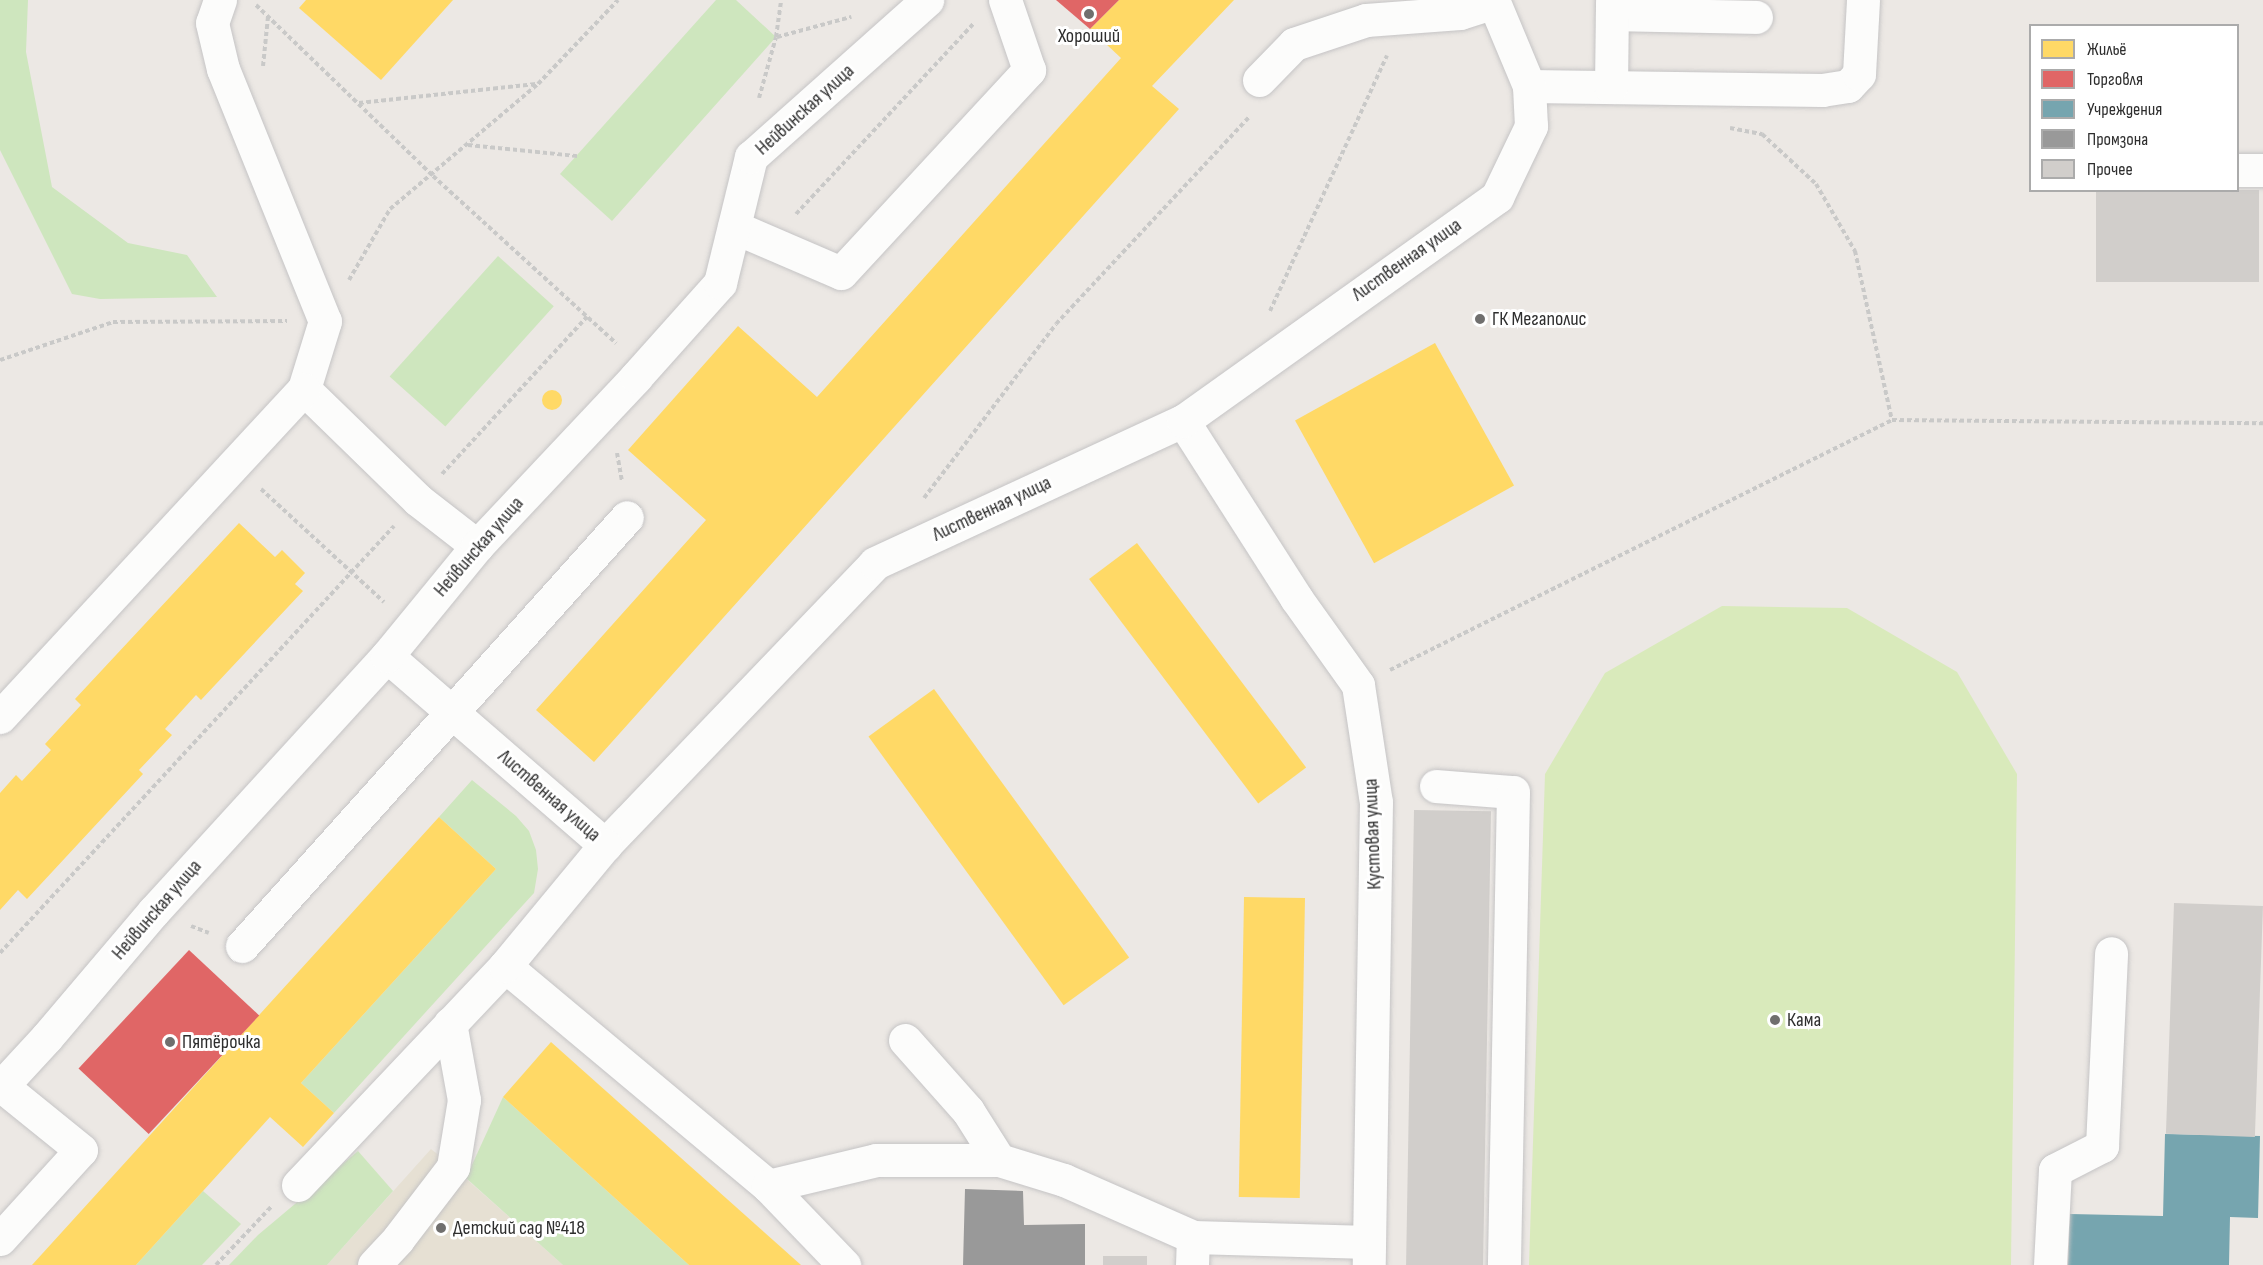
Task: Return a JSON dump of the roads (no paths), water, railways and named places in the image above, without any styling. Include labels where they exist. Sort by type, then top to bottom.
[{"type":"street","points":[[0,717],[304,389],[325,321],[223,69],[212,23],[220,0]]},
{"type":"street","name":"Нейвинская улица","points":[[1,1087],[154,911],[387,656],[477,546],[644,368],[720,283],[751,157],[927,0]]},
{"type":"street","points":[[734,227],[841,273],[1029,70],[1005,0]]},
{"type":"street","points":[[1529,86],[1822,90],[1848,86],[1858,74],[1862,50],[1863,0]]},
{"type":"street","points":[[1259,80],[1294,44],[1366,20],[1460,13],[1493,1]]},
{"type":"street","name":"Лиственная улица","points":[[387,656],[605,845],[875,563],[1183,421],[1497,196],[1531,126],[1529,86],[1493,1]]},
{"type":"street","points":[[1611,87],[1612,7],[1756,17]]},
{"type":"street","points":[[2239,170],[2263,171]]},
{"type":"street","points":[[304,389],[418,500],[477,546]]},
{"type":"street","name":"Кустовая улица","points":[[1183,421],[1296,598],[1358,685],[1376,802],[1369,1254]]},
{"type":"street","points":[[242,946],[627,517]]},
{"type":"street","points":[[1436,786],[1513,792],[1504,1265]]},
{"type":"street","points":[[298,1185],[505,966],[605,845]]},
{"type":"street","points":[[2050,1265],[2055,1170],[2102,1146],[2111,953]]},
{"type":"street","points":[[505,966],[768,1186],[844,1265]]},
{"type":"street","points":[[374,1265],[398,1239],[453,1167],[464,1100],[450,1023]]},
{"type":"street","points":[[905,1040],[968,1111],[999,1160]]},
{"type":"street","points":[[0,1239],[81,1150],[1,1087]]},
{"type":"street","points":[[768,1186],[876,1160],[999,1160],[1064,1180],[1192,1251],[1369,1254]]},
{"type":"place","name":"Хороший","points":[[1089,14]]},
{"type":"place","name":"ГК Мегаполис","points":[[1480,319]]},
{"type":"place","name":"Кама","points":[[1775,1020]]},
{"type":"place","name":"Пятёрочка","points":[[170,1042]]},
{"type":"place","name":"Детский сад №418","points":[[441,1228]]}]
